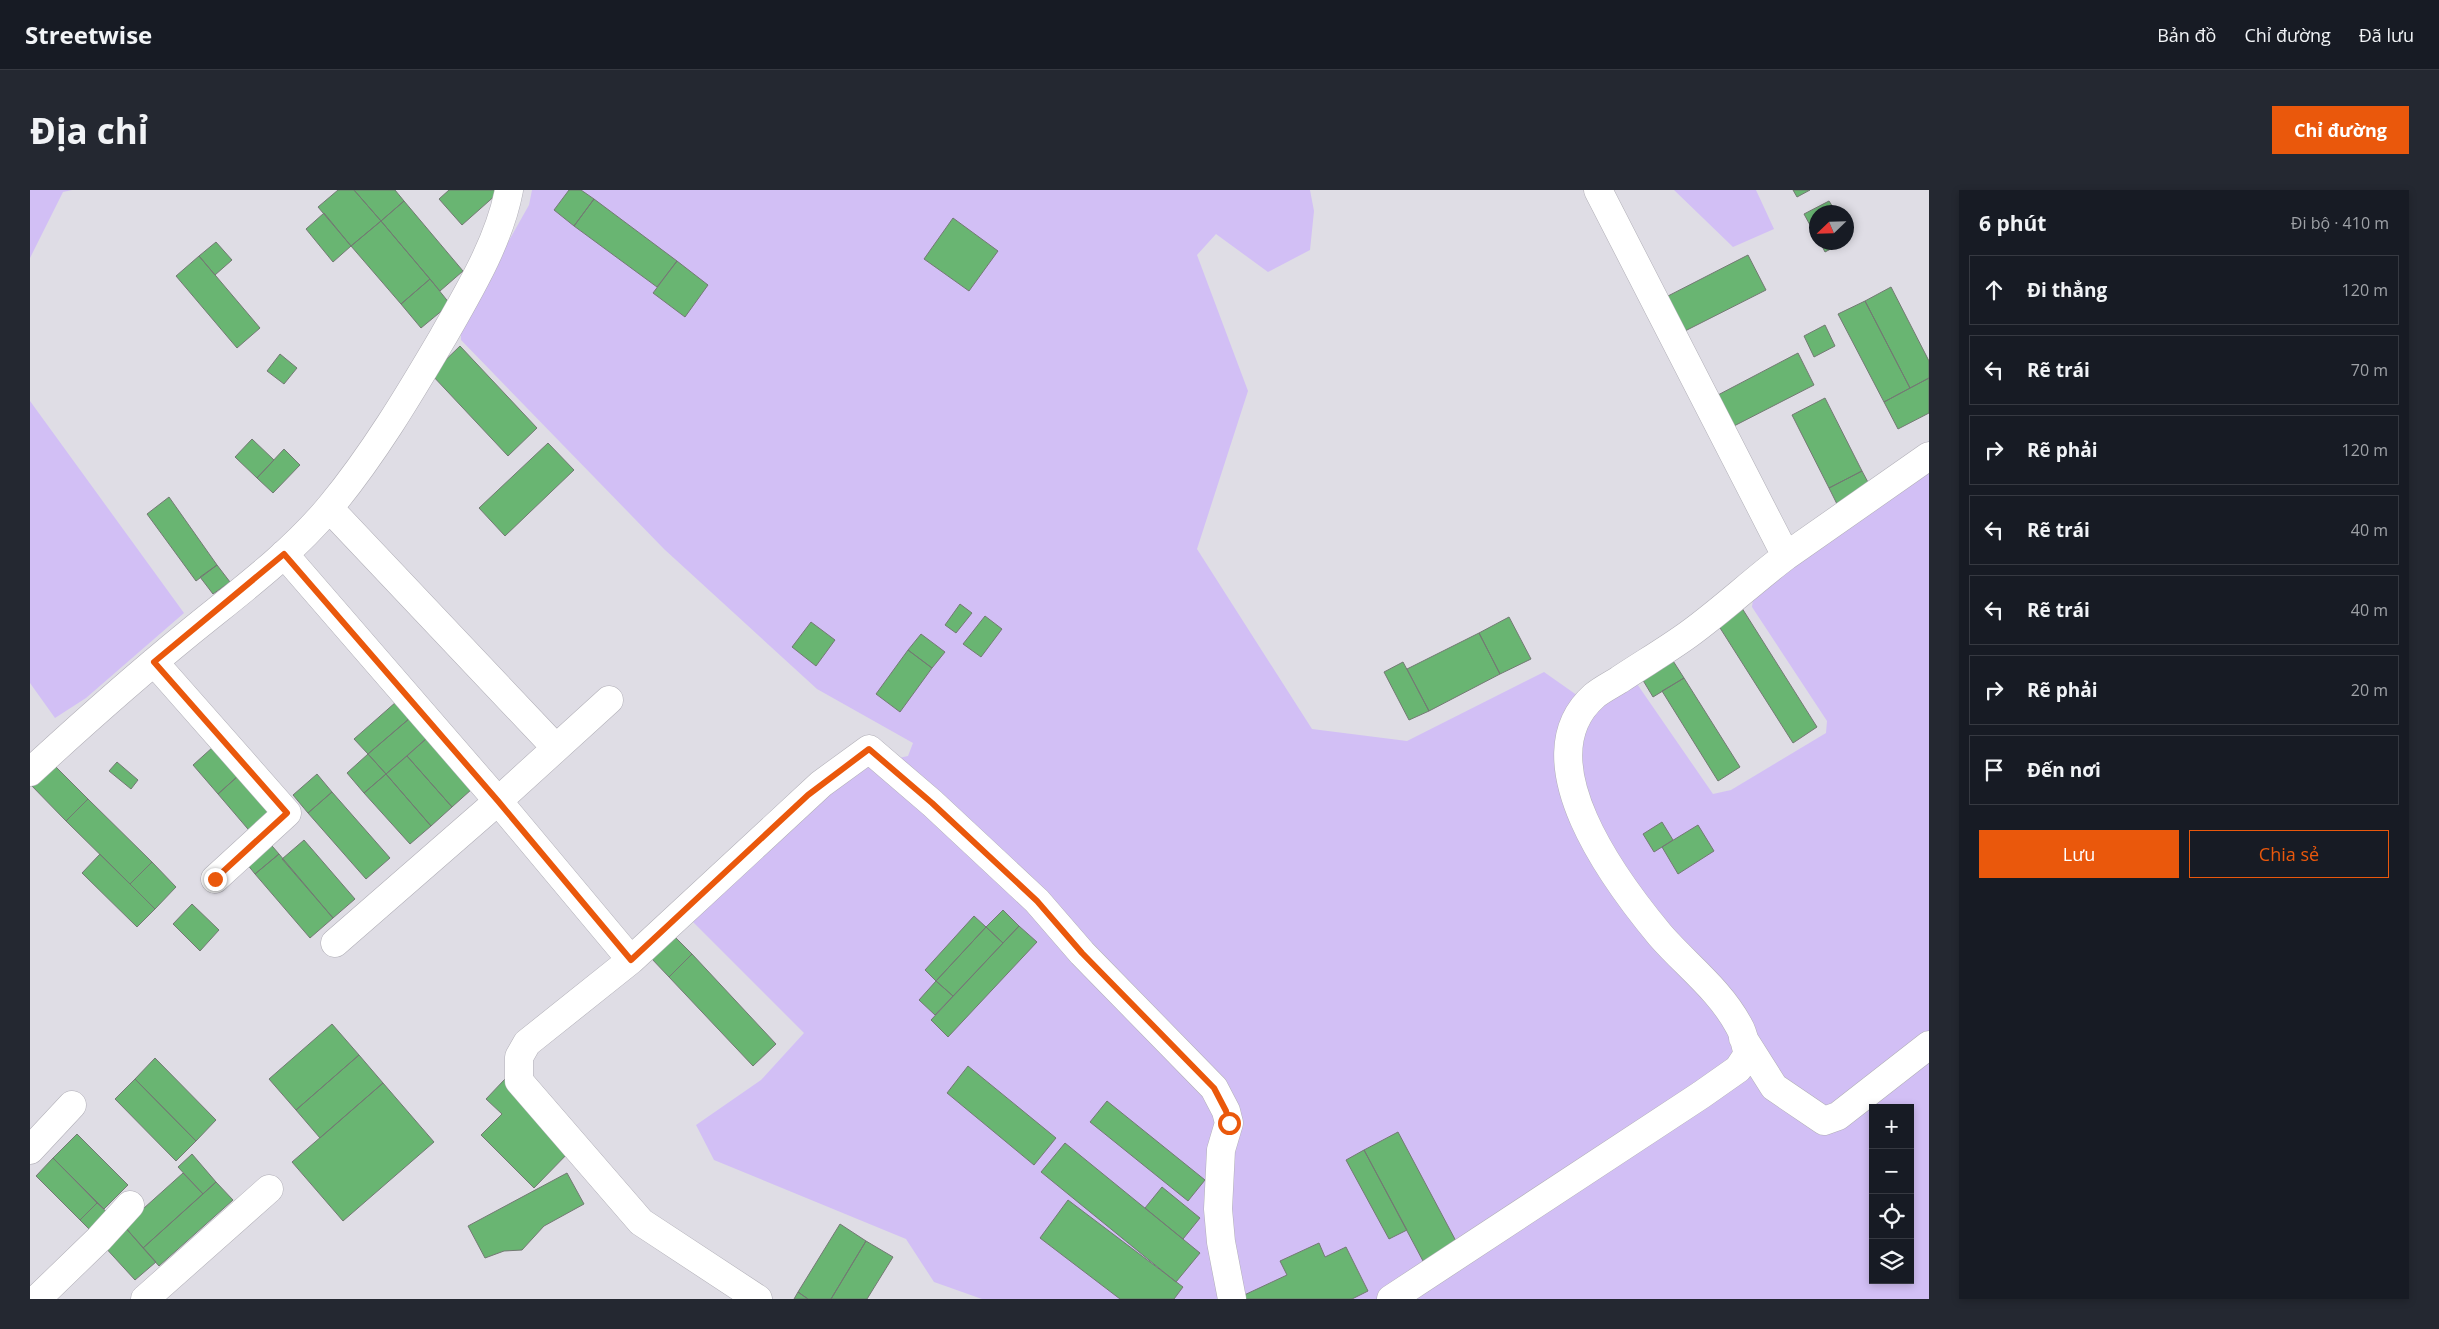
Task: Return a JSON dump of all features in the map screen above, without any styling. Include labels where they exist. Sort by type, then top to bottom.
[{"type":"street","points":[[30,772],[154,662],[284,554],[330,508],[362,465],[415,384],[472,286],[505,211],[509,190]]},
{"type":"street","points":[[1598,190],[1786,556]]},
{"type":"street","points":[[1391,1299],[1738,1069],[1748,1054],[1740,1027],[1722,1000],[1660,935],[1622,885],[1595,844],[1577,801],[1570,774],[1568,765],[1569,739],[1575,720],[1594,696],[1689,634],[1786,556],[1929,456]]},
{"type":"street","points":[[330,508],[556,748]]},
{"type":"street","points":[[284,554],[498,801],[631,960]]},
{"type":"street","points":[[154,662],[287,813],[215,879]]},
{"type":"street","points":[[335,943],[498,801],[609,700]]},
{"type":"street","points":[[758,1299],[641,1222],[519,1081],[519,1057],[527,1043],[631,960],[808,795],[869,749],[932,803],[1037,901],[1082,953],[1214,1088],[1226,1111],[1229,1123],[1221,1150],[1218,1208],[1221,1242],[1232,1299]]},
{"type":"street","points":[[1743,1038],[1774,1087],[1824,1121],[1838,1116],[1929,1045]]},
{"type":"street","points":[[30,1150],[72,1105]]},
{"type":"street","points":[[145,1299],[269,1189]]},
{"type":"street","points":[[37,1299],[130,1205]]},
{"type":"shaded area","points":[[30,190],[72,190],[63,192],[30,258]]},
{"type":"shaded area","points":[[532,190],[1310,190],[1314,211],[1310,250],[1268,272],[1216,234],[1197,255],[1248,391],[1197,549],[1312,729],[1407,741],[1544,672],[1598,710],[1635,681],[1713,794],[1731,790],[1826,733],[1827,721],[1752,607],[1754,591],[1929,465],[1929,1299],[982,1299],[934,1282],[906,1239],[714,1160],[696,1125],[761,1080],[804,1033],[691,920],[831,786],[866,765],[908,756],[913,743],[817,689],[664,549],[461,340],[461,326],[529,205]]},
{"type":"shaded area","points":[[1674,190],[1756,190],[1774,229],[1733,247]]},
{"type":"shaded area","points":[[30,401],[184,613],[86,698],[55,718],[30,683]]},
{"type":"building","points":[[338,190],[354,190],[381,221],[351,246],[318,207]]},
{"type":"building","points":[[354,190],[395,190],[404,201],[381,221]]},
{"type":"building","points":[[449,190],[495,190],[498,193],[462,225],[439,199]]},
{"type":"building","points":[[569,190],[581,190],[594,199],[574,226],[554,210]]},
{"type":"building","points":[[1793,190],[1810,190],[1797,197]]},
{"type":"building","points":[[594,199],[677,261],[657,287],[574,226]]},
{"type":"building","points":[[404,201],[463,271],[440,291],[381,221]]},
{"type":"building","points":[[1829,201],[1832,205],[1821,205]]},
{"type":"building","points":[[1809,211],[1809,223],[1804,214]]},
{"type":"building","points":[[324,213],[351,246],[333,262],[306,229]]},
{"type":"building","points":[[953,218],[998,251],[969,291],[924,259]]},
{"type":"building","points":[[381,221],[430,279],[401,304],[351,246]]},
{"type":"building","points":[[216,242],[232,260],[215,275],[199,256]]},
{"type":"building","points":[[1748,255],[1766,290],[1683,332],[1666,297]]},
{"type":"building","points":[[199,256],[260,328],[237,348],[176,276]]},
{"type":"building","points":[[677,261],[708,285],[685,317],[653,293]]},
{"type":"building","points":[[430,279],[450,304],[421,328],[401,304]]},
{"type":"building","points":[[1891,287],[1929,361],[1929,378],[1910,388],[1865,301]]},
{"type":"building","points":[[1865,301],[1910,388],[1884,402],[1838,314]]},
{"type":"building","points":[[1825,325],[1835,346],[1814,357],[1804,336]]},
{"type":"building","points":[[460,346],[537,428],[508,456],[431,374]]},
{"type":"building","points":[[1798,353],[1814,385],[1732,427],[1716,396]]},
{"type":"building","points":[[280,354],[297,368],[284,384],[267,371]]},
{"type":"building","points":[[1929,378],[1929,413],[1898,429],[1884,402]]},
{"type":"building","points":[[1825,398],[1862,471],[1829,488],[1792,415]]},
{"type":"building","points":[[252,439],[274,460],[257,478],[235,457]]},
{"type":"building","points":[[548,443],[574,470],[505,536],[479,508]]},
{"type":"building","points":[[284,449],[300,465],[273,493],[257,478]]},
{"type":"building","points":[[1862,471],[1870,486],[1837,504],[1829,488]]},
{"type":"building","points":[[169,497],[217,565],[196,581],[147,514]]},
{"type":"building","points":[[217,565],[230,582],[213,594],[200,577]]},
{"type":"building","points":[[960,604],[972,613],[956,633],[945,625]]},
{"type":"building","points":[[1740,605],[1817,727],[1793,743],[1715,620]]},
{"type":"building","points":[[985,616],[1002,629],[981,657],[963,644]]},
{"type":"building","points":[[1509,617],[1531,659],[1500,674],[1479,633]]},
{"type":"building","points":[[811,622],[835,640],[816,666],[792,647]]},
{"type":"building","points":[[1479,633],[1500,674],[1429,711],[1407,669]]},
{"type":"building","points":[[921,634],[945,652],[932,668],[908,650]]},
{"type":"building","points":[[908,650],[932,668],[900,712],[876,694]]},
{"type":"building","points":[[1668,653],[1684,678],[1653,697],[1638,672]]},
{"type":"building","points":[[1403,662],[1429,711],[1409,720],[1384,672]]},
{"type":"building","points":[[1684,678],[1740,767],[1718,781],[1662,691]]},
{"type":"building","points":[[396,702],[410,718],[368,754],[354,739]]},
{"type":"building","points":[[410,718],[427,738],[386,774],[368,754]]},
{"type":"building","points":[[427,738],[472,789],[452,807],[407,756]]},
{"type":"building","points":[[213,747],[238,776],[218,794],[193,765]]},
{"type":"building","points":[[368,754],[386,774],[364,793],[347,773]]},
{"type":"building","points":[[407,756],[452,807],[431,826],[386,774]]},
{"type":"building","points":[[51,762],[88,799],[66,821],[30,784]]},
{"type":"building","points":[[117,762],[138,780],[131,789],[109,771]]},
{"type":"building","points":[[317,774],[332,792],[308,813],[293,795]]},
{"type":"building","points":[[386,774],[431,826],[410,844],[364,793]]},
{"type":"building","points":[[238,776],[273,817],[253,835],[218,794]]},
{"type":"building","points":[[332,792],[390,858],[366,879],[308,813]]},
{"type":"building","points":[[88,799],[152,862],[130,884],[66,821]]},
{"type":"building","points":[[1662,822],[1673,840],[1654,852],[1643,834]]},
{"type":"building","points":[[1698,825],[1714,851],[1678,874],[1662,847]]},
{"type":"building","points":[[266,839],[279,854],[255,874],[243,859]]},
{"type":"building","points":[[304,840],[355,899],[333,918],[282,859]]},
{"type":"building","points":[[100,854],[155,909],[137,927],[82,873]]},
{"type":"building","points":[[279,854],[333,918],[310,938],[255,874]]},
{"type":"building","points":[[152,862],[176,887],[155,909],[130,884]]},
{"type":"building","points":[[192,904],[219,930],[200,951],[173,924]]},
{"type":"building","points":[[1003,910],[1019,926],[1003,943],[986,927]]},
{"type":"building","points":[[974,916],[986,927],[936,981],[925,970]]},
{"type":"building","points":[[1019,926],[1037,942],[948,1037],[931,1020]]},
{"type":"building","points":[[986,927],[1003,943],[953,996],[936,981]]},
{"type":"building","points":[[674,936],[692,954],[669,977],[651,958]]},
{"type":"building","points":[[692,954],[776,1044],[753,1066],[669,977]]},
{"type":"building","points":[[936,981],[953,996],[935,1015],[919,1000]]},
{"type":"building","points":[[332,1024],[359,1055],[296,1110],[269,1079]]},
{"type":"building","points":[[359,1055],[383,1083],[320,1138],[296,1110]]},
{"type":"building","points":[[155,1058],[216,1120],[196,1141],[135,1079]]},
{"type":"building","points":[[968,1066],[1056,1138],[1034,1165],[947,1093]]},
{"type":"building","points":[[135,1079],[196,1141],[176,1161],[115,1099]]},
{"type":"building","points":[[505,1079],[574,1147],[534,1188],[481,1135],[502,1114],[486,1099]]},
{"type":"building","points":[[383,1083],[434,1142],[343,1221],[292,1162]]},
{"type":"building","points":[[1107,1101],[1205,1180],[1188,1201],[1090,1122]]},
{"type":"building","points":[[1398,1132],[1457,1243],[1423,1261],[1364,1150]]},
{"type":"building","points":[[77,1134],[128,1185],[104,1209],[53,1158]]},
{"type":"building","points":[[1065,1143],[1200,1253],[1176,1282],[1041,1172]]},
{"type":"building","points":[[1364,1150],[1407,1230],[1389,1239],[1346,1160]]},
{"type":"building","points":[[192,1154],[216,1182],[203,1194],[178,1167]]},
{"type":"building","points":[[53,1158],[97,1203],[80,1220],[36,1176]]},
{"type":"building","points":[[183,1173],[203,1194],[143,1248],[124,1226]]},
{"type":"building","points":[[567,1173],[584,1204],[544,1226],[522,1250],[504,1251],[485,1258],[468,1226]]},
{"type":"building","points":[[216,1182],[233,1200],[159,1266],[143,1248]]},
{"type":"building","points":[[1162,1187],[1200,1218],[1183,1239],[1145,1208]]},
{"type":"building","points":[[1068,1200],[1183,1287],[1174,1299],[1120,1299],[1040,1238]]},
{"type":"building","points":[[97,1203],[111,1216],[94,1234],[80,1220]]},
{"type":"building","points":[[840,1224],[866,1241],[831,1299],[808,1299],[798,1292]]},
{"type":"building","points":[[124,1226],[156,1262],[135,1280],[103,1245]]},
{"type":"building","points":[[866,1241],[893,1257],[867,1299],[831,1299]]},
{"type":"building","points":[[1319,1243],[1325,1257],[1346,1247],[1368,1291],[1352,1299],[1241,1299],[1240,1297],[1287,1275],[1280,1261]]},
{"type":"building","points":[[798,1292],[808,1299],[794,1299]]},
{"type":"route","points":[[215,879],[287,813],[154,662],[284,554],[498,801],[631,960],[808,795],[830,776],[869,749],[932,803],[1037,901],[1082,953],[1214,1088],[1226,1111],[1229,1123]]}]
